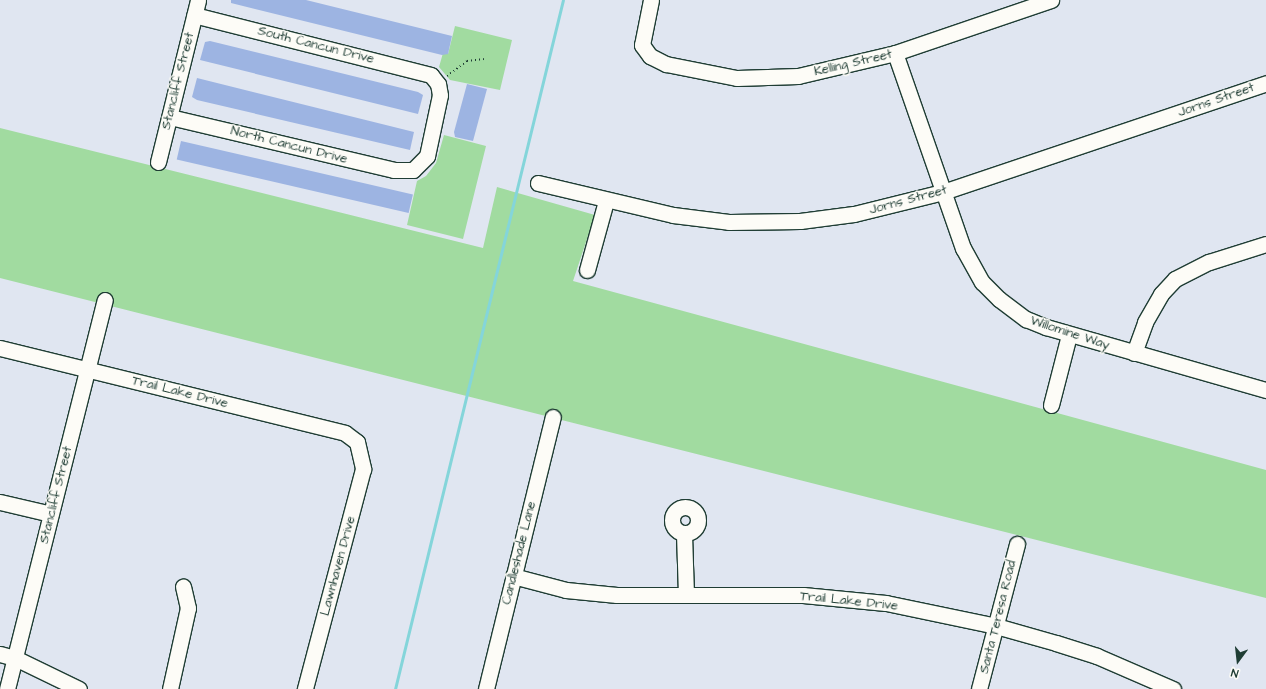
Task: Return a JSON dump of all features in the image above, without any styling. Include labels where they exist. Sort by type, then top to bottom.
[{"type":"street","name":"Stancliff Street","points":[[158,162],[198,0]]},
{"type":"street","name":"Kelling Street","points":[[651,0],[642,44],[650,56],[666,64],[737,78],[798,76],[895,53],[1051,0]]},
{"type":"street","name":"South Cancun Drive","points":[[194,16],[420,70],[441,77]]},
{"type":"street","name":"Willomine Way","points":[[895,53],[963,248],[982,282],[1011,310],[1069,335],[1266,390]]},
{"type":"street","name":"North Cancun Drive","points":[[170,117],[408,171],[421,165],[427,156],[440,100],[441,77]]},
{"type":"street","name":"Jorns Street","points":[[538,183],[606,201],[673,215],[729,222],[800,221],[854,214],[943,192],[1266,83]]},
{"type":"street","points":[[587,270],[606,201]]},
{"type":"street","points":[[1134,353],[1145,322],[1161,294],[1175,279],[1209,262],[1266,244]]},
{"type":"street","name":"Stancliff Street","points":[[7,689],[105,300]]},
{"type":"street","points":[[1051,405],[1069,335]]},
{"type":"street","name":"Trail Lake Drive","points":[[0,348],[345,433],[357,442]]},
{"type":"street","name":"Candleshade Lane","points":[[486,689],[553,417]]},
{"type":"street","name":"Lawnhaven Drive","points":[[305,689],[363,469],[357,442]]},
{"type":"street","points":[[0,502],[51,514]]},
{"type":"street","points":[[684,534],[686,595]]},
{"type":"street","name":"Santa Teresa Road","points":[[980,689],[1017,544]]},
{"type":"street","name":"Trail Lake Drive","points":[[514,576],[566,590],[617,595],[803,595],[886,603],[996,626],[1097,656],[1172,689]]},
{"type":"street","points":[[170,689],[188,608],[183,587]]},
{"type":"street","points":[[0,654],[15,658],[79,689]]},
{"type":"path","points":[[441,77],[467,61],[484,59]]},
{"type":"green space","points":[[455,26],[512,40],[500,90],[450,80],[439,67],[443,53],[448,54]]},
{"type":"green space","points":[[0,128],[483,248],[497,187],[595,215],[573,281],[1266,470],[1266,598],[0,278]]},
{"type":"green space","points":[[444,135],[486,146],[463,239],[407,225],[417,181],[426,176],[436,163]]},
{"type":"building","points":[[231,0],[306,0],[452,36],[448,54],[442,55],[231,3]]},
{"type":"building","points":[[210,41],[418,92],[423,95],[418,114],[200,60],[205,42]]},
{"type":"building","points":[[197,78],[414,132],[410,150],[197,100],[192,97]]},
{"type":"building","points":[[467,84],[487,89],[473,141],[455,137],[454,132]]},
{"type":"building","points":[[181,141],[413,195],[409,213],[177,160]]},
{"type":"waterway","points":[[395,689],[563,0]]}]
